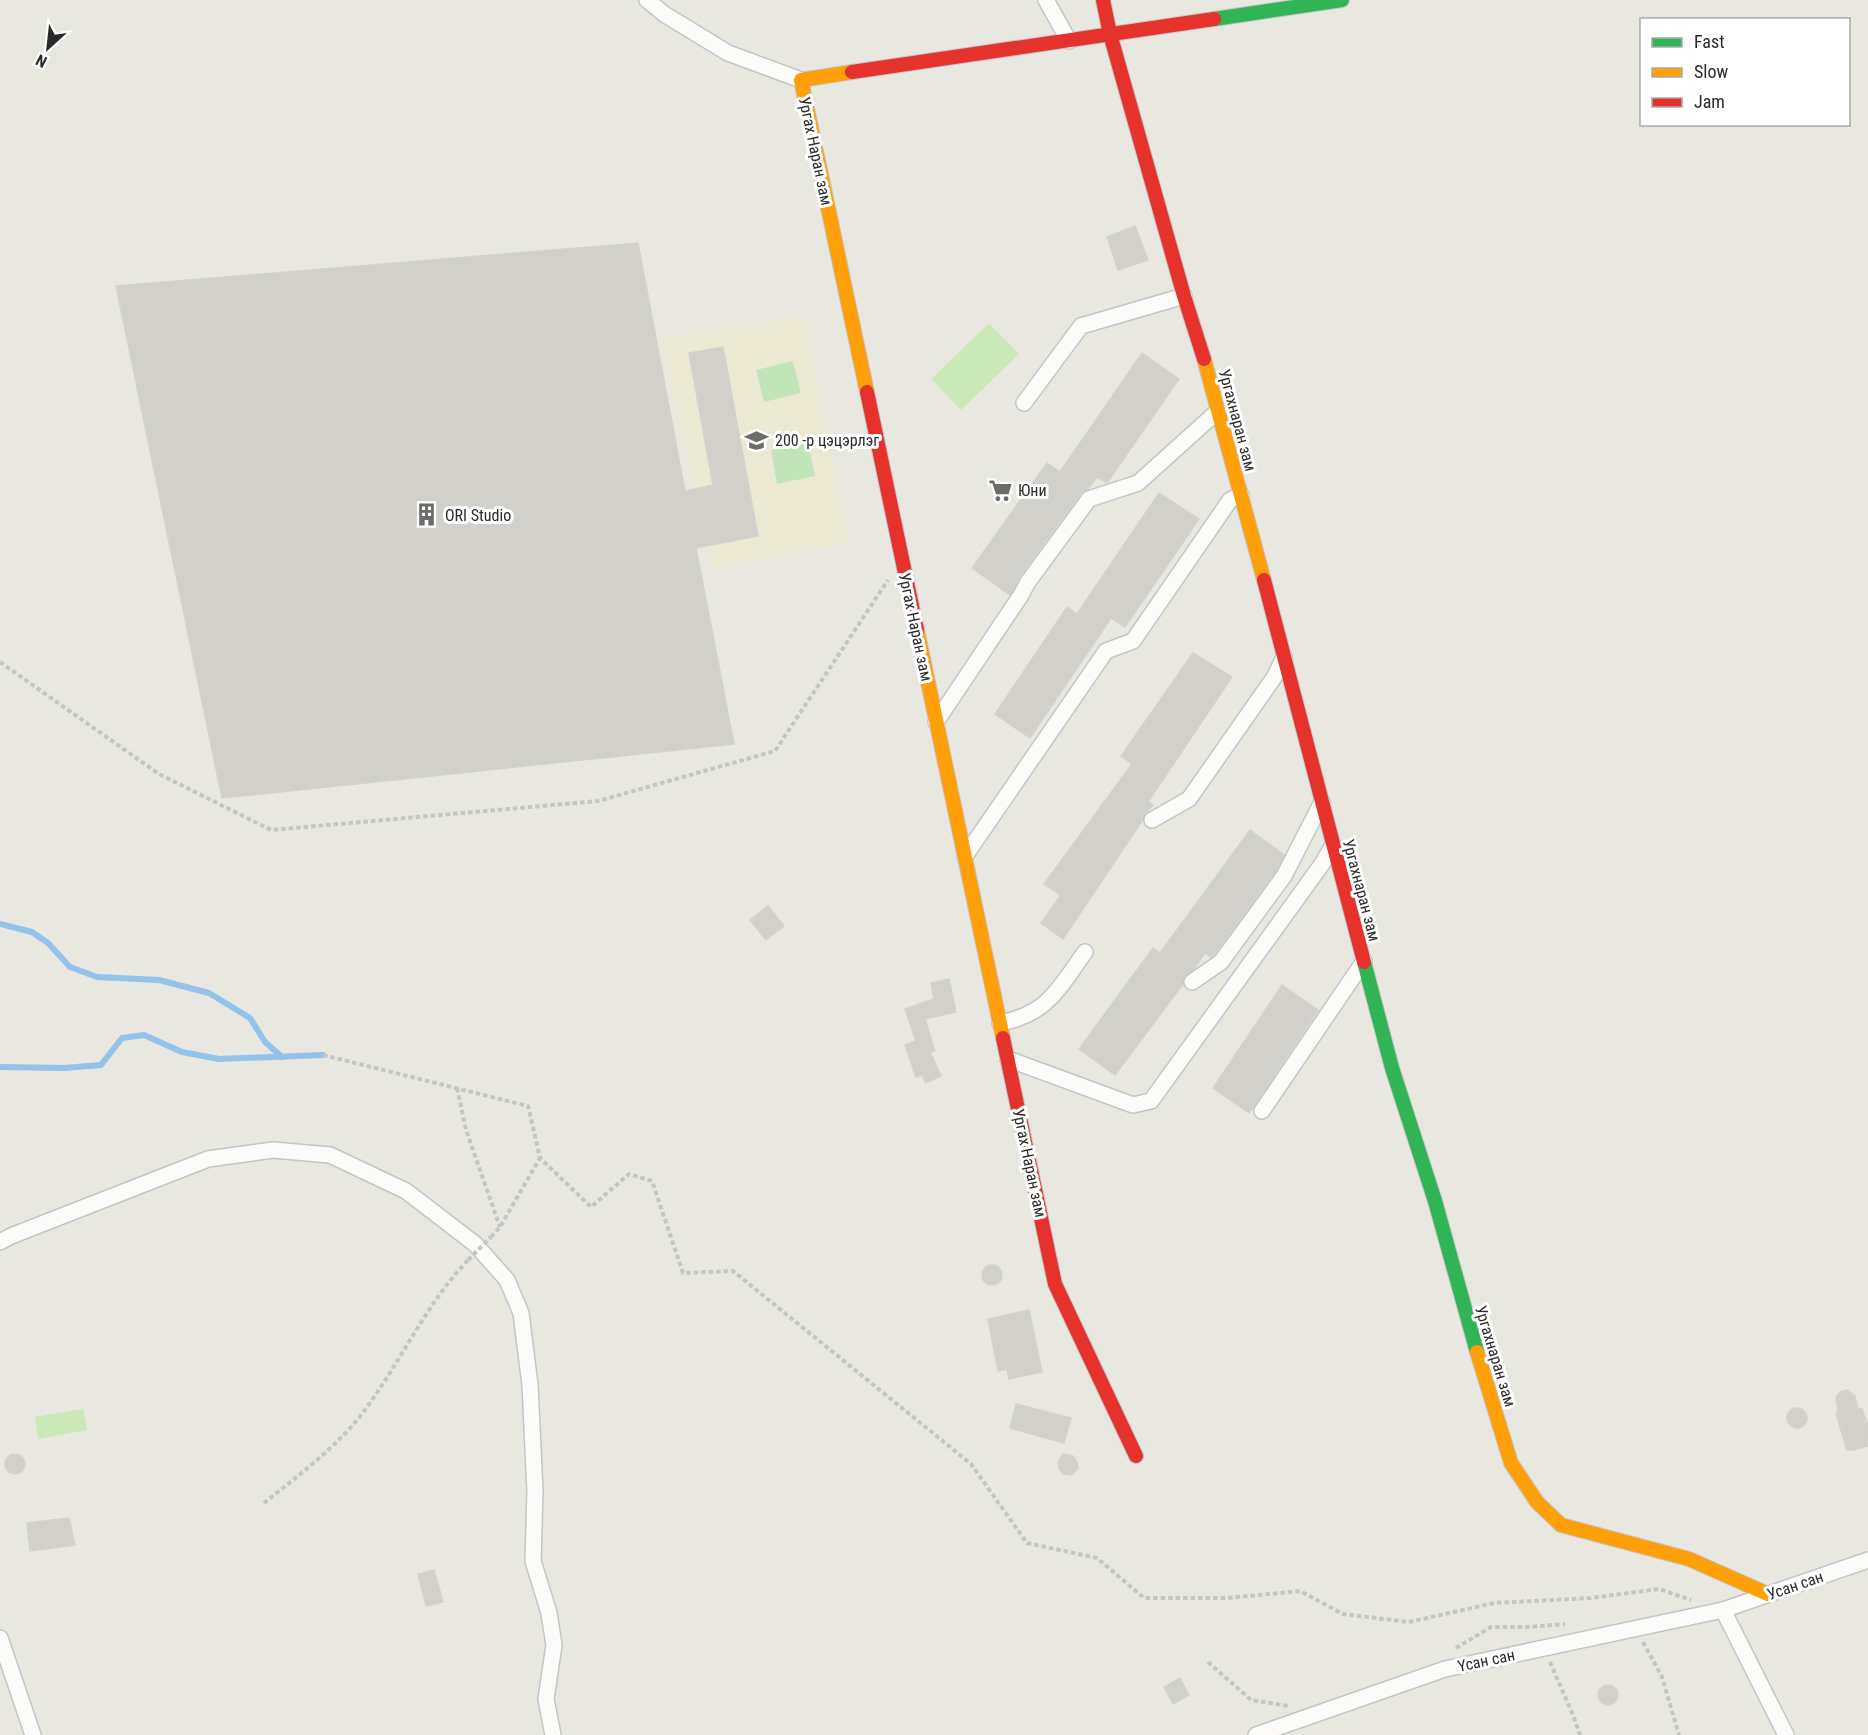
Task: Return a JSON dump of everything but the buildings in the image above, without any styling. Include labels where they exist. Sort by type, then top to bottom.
[{"type":"street","points":[[647,0],[664,14],[728,53],[801,80]]},
{"type":"street","points":[[1046,0],[1069,41]]},
{"type":"street","name":"Ургахнаран зам","points":[[1103,0],[1110,34],[1184,296],[1219,410],[1392,1068],[1435,1201],[1462,1304],[1511,1462],[1537,1502],[1561,1525],[1689,1559],[1768,1594]]},
{"type":"street","name":"Ургах Наран зам","points":[[1136,1455],[1055,1284],[801,80],[1342,0]]},
{"type":"street","points":[[1024,403],[1081,326],[1184,296]]},
{"type":"street","name":"Ургах Наран зам","points":[[936,722],[1028,582],[1089,498],[1138,483],[1219,410]]},
{"type":"street","points":[[965,856],[1106,651],[1133,641],[1230,500],[1241,495]]},
{"type":"street","points":[[1152,820],[1189,799],[1275,676],[1284,657]]},
{"type":"street","points":[[1192,982],[1221,962],[1284,876],[1322,802]]},
{"type":"street","points":[[1008,1059],[1133,1105],[1151,1101],[1334,845]]},
{"type":"street","points":[[1000,1023],[1017,1020],[1038,1010],[1052,998],[1085,952]]},
{"type":"street","points":[[1262,1111],[1364,961]]},
{"type":"street","points":[[0,1242],[208,1159],[273,1150],[330,1155],[406,1191],[475,1244],[507,1280],[521,1313],[530,1385],[535,1491],[533,1561],[549,1613],[554,1645],[546,1699],[553,1735]]},
{"type":"street","name":"Усан сан","points":[[1723,1610],[1868,1560]]},
{"type":"street","points":[[1723,1610],[1786,1735]]},
{"type":"street","name":"Үсан сан","points":[[1256,1735],[1445,1669],[1723,1610]]},
{"type":"street","points":[[0,1638],[33,1735]]},
{"type":"path","points":[[0,662],[159,774],[271,830],[598,801],[775,752],[901,559]]},
{"type":"path","points":[[323,1055],[528,1106],[540,1158],[591,1208],[629,1174],[652,1181],[683,1273],[733,1271],[971,1464],[1027,1543],[1097,1558],[1144,1598],[1228,1598],[1300,1591],[1343,1614],[1409,1622],[1494,1604],[1591,1598],[1659,1589],[1723,1610]]},
{"type":"path","points":[[457,1088],[466,1130],[500,1227]]},
{"type":"path","points":[[264,1503],[304,1471],[367,1408],[406,1344],[457,1272],[500,1227],[540,1158]]},
{"type":"path","points":[[1636,1628],[1662,1677],[1679,1735]]},
{"type":"path","points":[[1543,1648],[1580,1735]]},
{"type":"path","points":[[1208,1662],[1251,1700],[1293,1706]]},
{"type":"shaded area","name":"200 -р цэцэрлэг","points":[[805,316],[849,543],[712,568],[662,338]]},
{"type":"green space","points":[[989,323],[1019,354],[961,410],[931,379]]},
{"type":"green space","points":[[793,361],[801,393],[764,402],[756,370]]},
{"type":"green space","points":[[808,443],[815,476],[777,484],[771,450]]},
{"type":"green space","points":[[83,1409],[87,1430],[38,1439],[35,1417]]},
{"type":"waterway","points":[[0,924],[32,932],[48,943],[70,967],[97,977],[159,980],[209,993],[250,1018],[265,1042],[282,1057]]},
{"type":"waterway","points":[[0,1067],[64,1068],[101,1065],[122,1038],[144,1035],[182,1052],[219,1059],[323,1055]]},
{"type":"traffic: fast","points":[[1214,19],[1342,0]]},
{"type":"traffic: fast","points":[[1364,962],[1392,1068],[1435,1201],[1477,1352]]},
{"type":"traffic: slow","points":[[852,72],[801,80],[867,392]]},
{"type":"traffic: slow","points":[[1204,359],[1264,580]]},
{"type":"traffic: slow","points":[[917,630],[1003,1038]]},
{"type":"traffic: slow","points":[[1477,1352],[1511,1463],[1537,1502],[1561,1525],[1689,1559],[1768,1594]]},
{"type":"traffic: jam","points":[[1103,0],[1110,34],[1204,359]]},
{"type":"traffic: jam","points":[[852,72],[1214,19]]},
{"type":"traffic: jam","points":[[867,392],[917,630]]},
{"type":"traffic: jam","points":[[1264,580],[1364,962]]},
{"type":"traffic: jam","points":[[1003,1038],[1055,1284],[1136,1456]]},
{"type":"place","name":"200 -р цэцэрлэг","points":[[757,440]]},
{"type":"place","name":"Юни","points":[[1000,490]]},
{"type":"place","name":"ORI Studio","points":[[427,515]]}]
